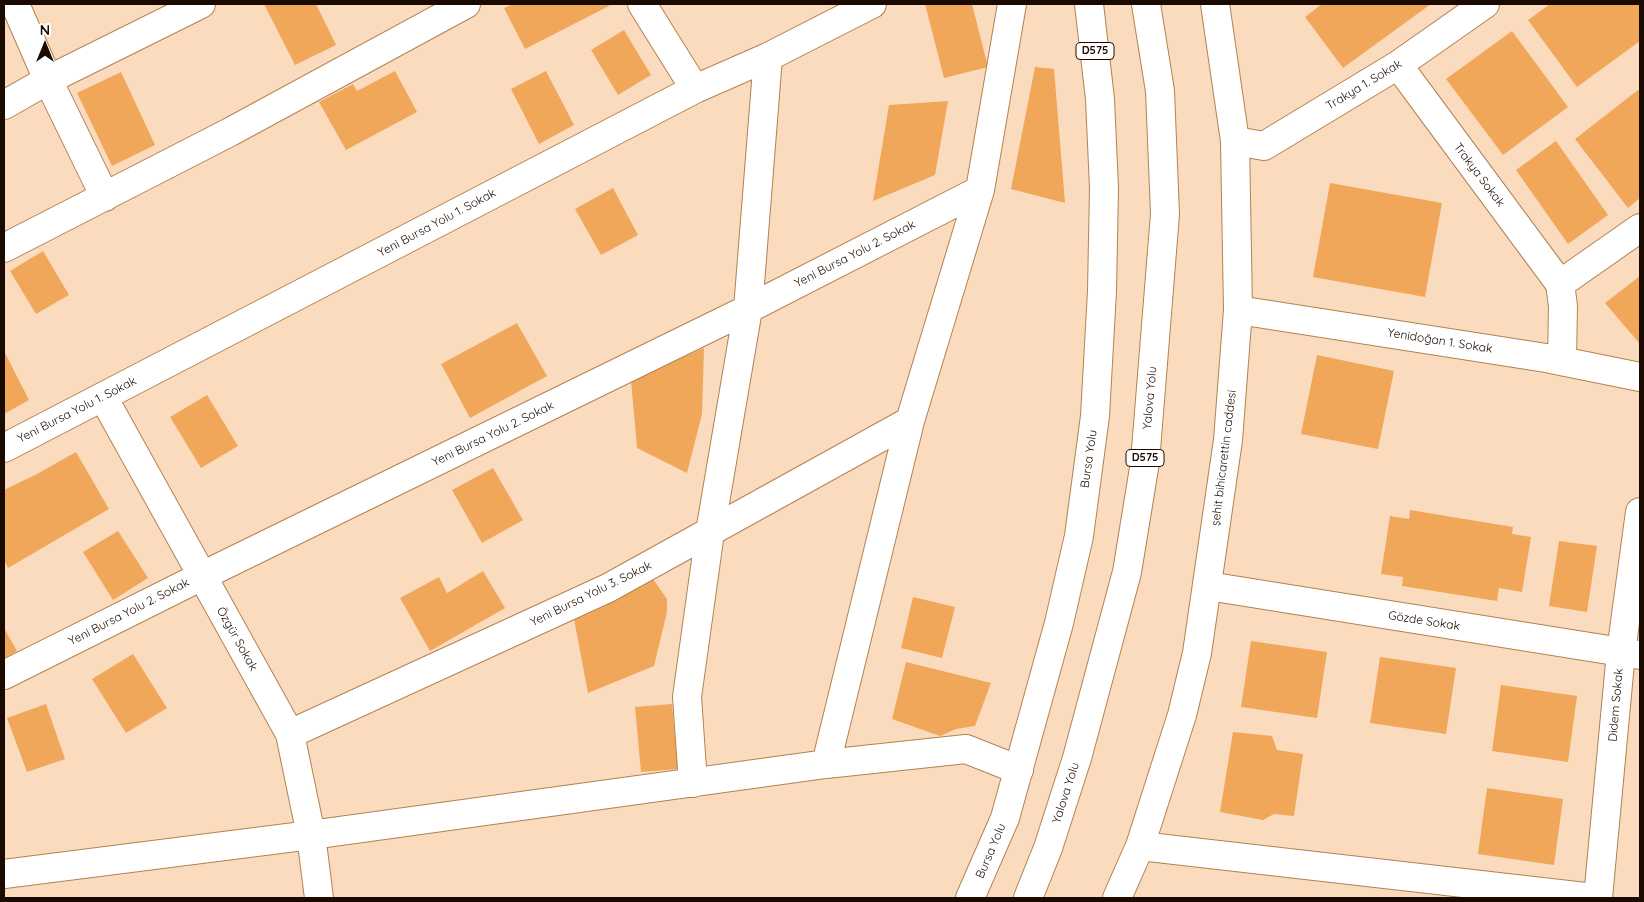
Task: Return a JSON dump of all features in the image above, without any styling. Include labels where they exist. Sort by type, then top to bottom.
[{"type":"main road","points":[[15,4],[48,80],[105,197]]},
{"type":"main road","points":[[4,105],[48,80],[201,4]]},
{"type":"main road","points":[[4,248],[230,132],[466,4]]},
{"type":"main road","points":[[642,4],[695,89]]},
{"type":"main road","name":"Yeni Bursa Yolu 1. Sokak","points":[[4,448],[695,89],[768,57],[872,4]]},
{"type":"main road","points":[[826,764],[910,421],[980,190],[1012,4]]},
{"type":"main road","points":[[1072,4],[1100,99]]},
{"type":"main road","name":"Bursa Yolu","points":[[970,898],[1005,818],[1059,623],[1079,536],[1095,416],[1102,291],[1104,188],[1100,99],[1089,4]]},
{"type":"main road","name":"Yalova Yolu","points":[[1028,898],[1048,848],[1077,758],[1125,582],[1145,462],[1165,214],[1160,91],[1146,4]]},
{"type":"main road","name":"şehit bihicarettin caddesi","points":[[1117,898],[1140,846],[1182,715],[1197,653],[1228,440],[1238,310],[1235,141],[1215,4]]},
{"type":"main road","name":"Trakya 1. Sokak","points":[[1235,141],[1264,146],[1398,65],[1485,4]]},
{"type":"main road","points":[[693,783],[687,697],[710,532],[748,309],[768,57]]},
{"type":"main road","name":"Trakya Sokak","points":[[1398,65],[1560,284],[1563,306],[1562,361]]},
{"type":"main road","name":"Yeni Bursa Yolu 2. Sokak","points":[[4,675],[748,309],[980,190]]},
{"type":"main road","points":[[1560,284],[1640,228]]},
{"type":"main road","name":"Yenidoğan 1. Sokak","points":[[1238,310],[1562,361],[1640,377]]},
{"type":"main road","name":"Özgür Sokak","points":[[102,397],[290,734],[311,835],[319,898]]},
{"type":"main road","name":"Yeni Bursa Yolu 3. Sokak","points":[[290,734],[608,588],[910,421]]},
{"type":"main road","name":"Didem Sokak","points":[[1598,898],[1631,654],[1640,512]]},
{"type":"main road","name":"Gözde Sokak","points":[[1208,586],[1631,654]]},
{"type":"main road","points":[[4,874],[311,835],[826,764],[966,749],[1019,770]]},
{"type":"main road","points":[[1140,846],[1594,898]]},
{"type":"building","points":[[264,4],[316,4],[336,45],[295,65]]},
{"type":"building","points":[[513,4],[608,4],[609,6],[525,49],[504,8]]},
{"type":"building","points":[[925,4],[972,4],[988,67],[944,78]]},
{"type":"building","points":[[1322,4],[1431,4],[1343,68],[1305,17]]},
{"type":"building","points":[[1550,4],[1640,4],[1640,41],[1577,87],[1528,20]]},
{"type":"building","points":[[624,30],[651,75],[618,95],[591,50]]},
{"type":"building","points":[[1512,31],[1568,107],[1503,155],[1446,79]]},
{"type":"building","points":[[1035,67],[1054,69],[1065,203],[1011,189]]},
{"type":"building","points":[[395,71],[417,112],[346,150],[319,102],[353,84],[357,91]]},
{"type":"building","points":[[546,71],[574,125],[539,144],[511,89]]},
{"type":"building","points":[[121,72],[155,145],[112,166],[77,93]]},
{"type":"building","points":[[1638,90],[1640,93],[1640,198],[1628,208],[1575,139]]},
{"type":"building","points":[[948,101],[935,175],[873,201],[889,105]]},
{"type":"building","points":[[1556,141],[1608,215],[1568,244],[1516,170]]},
{"type":"building","points":[[1330,183],[1442,203],[1425,297],[1313,277]]},
{"type":"building","points":[[613,188],[638,235],[601,255],[575,209]]},
{"type":"building","points":[[43,251],[69,295],[36,314],[10,271]]},
{"type":"building","points":[[1640,276],[1640,344],[1605,303]]},
{"type":"building","points":[[517,323],[547,376],[470,418],[441,364]]},
{"type":"building","points":[[704,348],[702,414],[687,473],[637,448],[631,380]]},
{"type":"building","points":[[4,351],[29,400],[4,414]]},
{"type":"building","points":[[1317,355],[1394,371],[1378,449],[1301,434]]},
{"type":"building","points":[[207,395],[238,446],[201,468],[170,417]]},
{"type":"building","points":[[76,452],[109,509],[8,568],[4,560],[4,490]]},
{"type":"building","points":[[493,468],[523,520],[482,543],[452,490]]},
{"type":"building","points":[[1410,510],[1513,527],[1512,534],[1531,537],[1522,592],[1499,588],[1497,601],[1402,586],[1403,577],[1381,574],[1390,516],[1409,519]]},
{"type":"building","points":[[118,531],[148,578],[113,600],[83,552]]},
{"type":"building","points":[[1559,541],[1597,546],[1587,612],[1549,606]]},
{"type":"building","points":[[483,571],[505,608],[430,651],[400,598],[439,577],[447,593]]},
{"type":"building","points":[[653,579],[667,599],[667,612],[654,666],[588,693],[574,619]]},
{"type":"building","points":[[913,597],[955,607],[942,658],[901,648]]},
{"type":"building","points":[[4,628],[17,651],[4,659]]},
{"type":"building","points":[[1251,641],[1327,652],[1317,718],[1241,707]]},
{"type":"building","points":[[133,654],[167,708],[126,733],[92,679]]},
{"type":"building","points":[[1380,657],[1456,668],[1446,734],[1370,723]]},
{"type":"building","points":[[906,662],[991,683],[975,726],[956,729],[940,736],[892,719]]},
{"type":"building","points":[[1501,685],[1577,696],[1568,762],[1492,751]]},
{"type":"building","points":[[46,704],[65,759],[27,772],[7,718]]},
{"type":"building","points":[[672,704],[678,769],[641,772],[635,707]]},
{"type":"building","points":[[1233,732],[1272,736],[1277,750],[1303,754],[1294,816],[1274,814],[1263,820],[1220,812]]},
{"type":"building","points":[[1487,788],[1563,799],[1554,865],[1478,854]]}]
